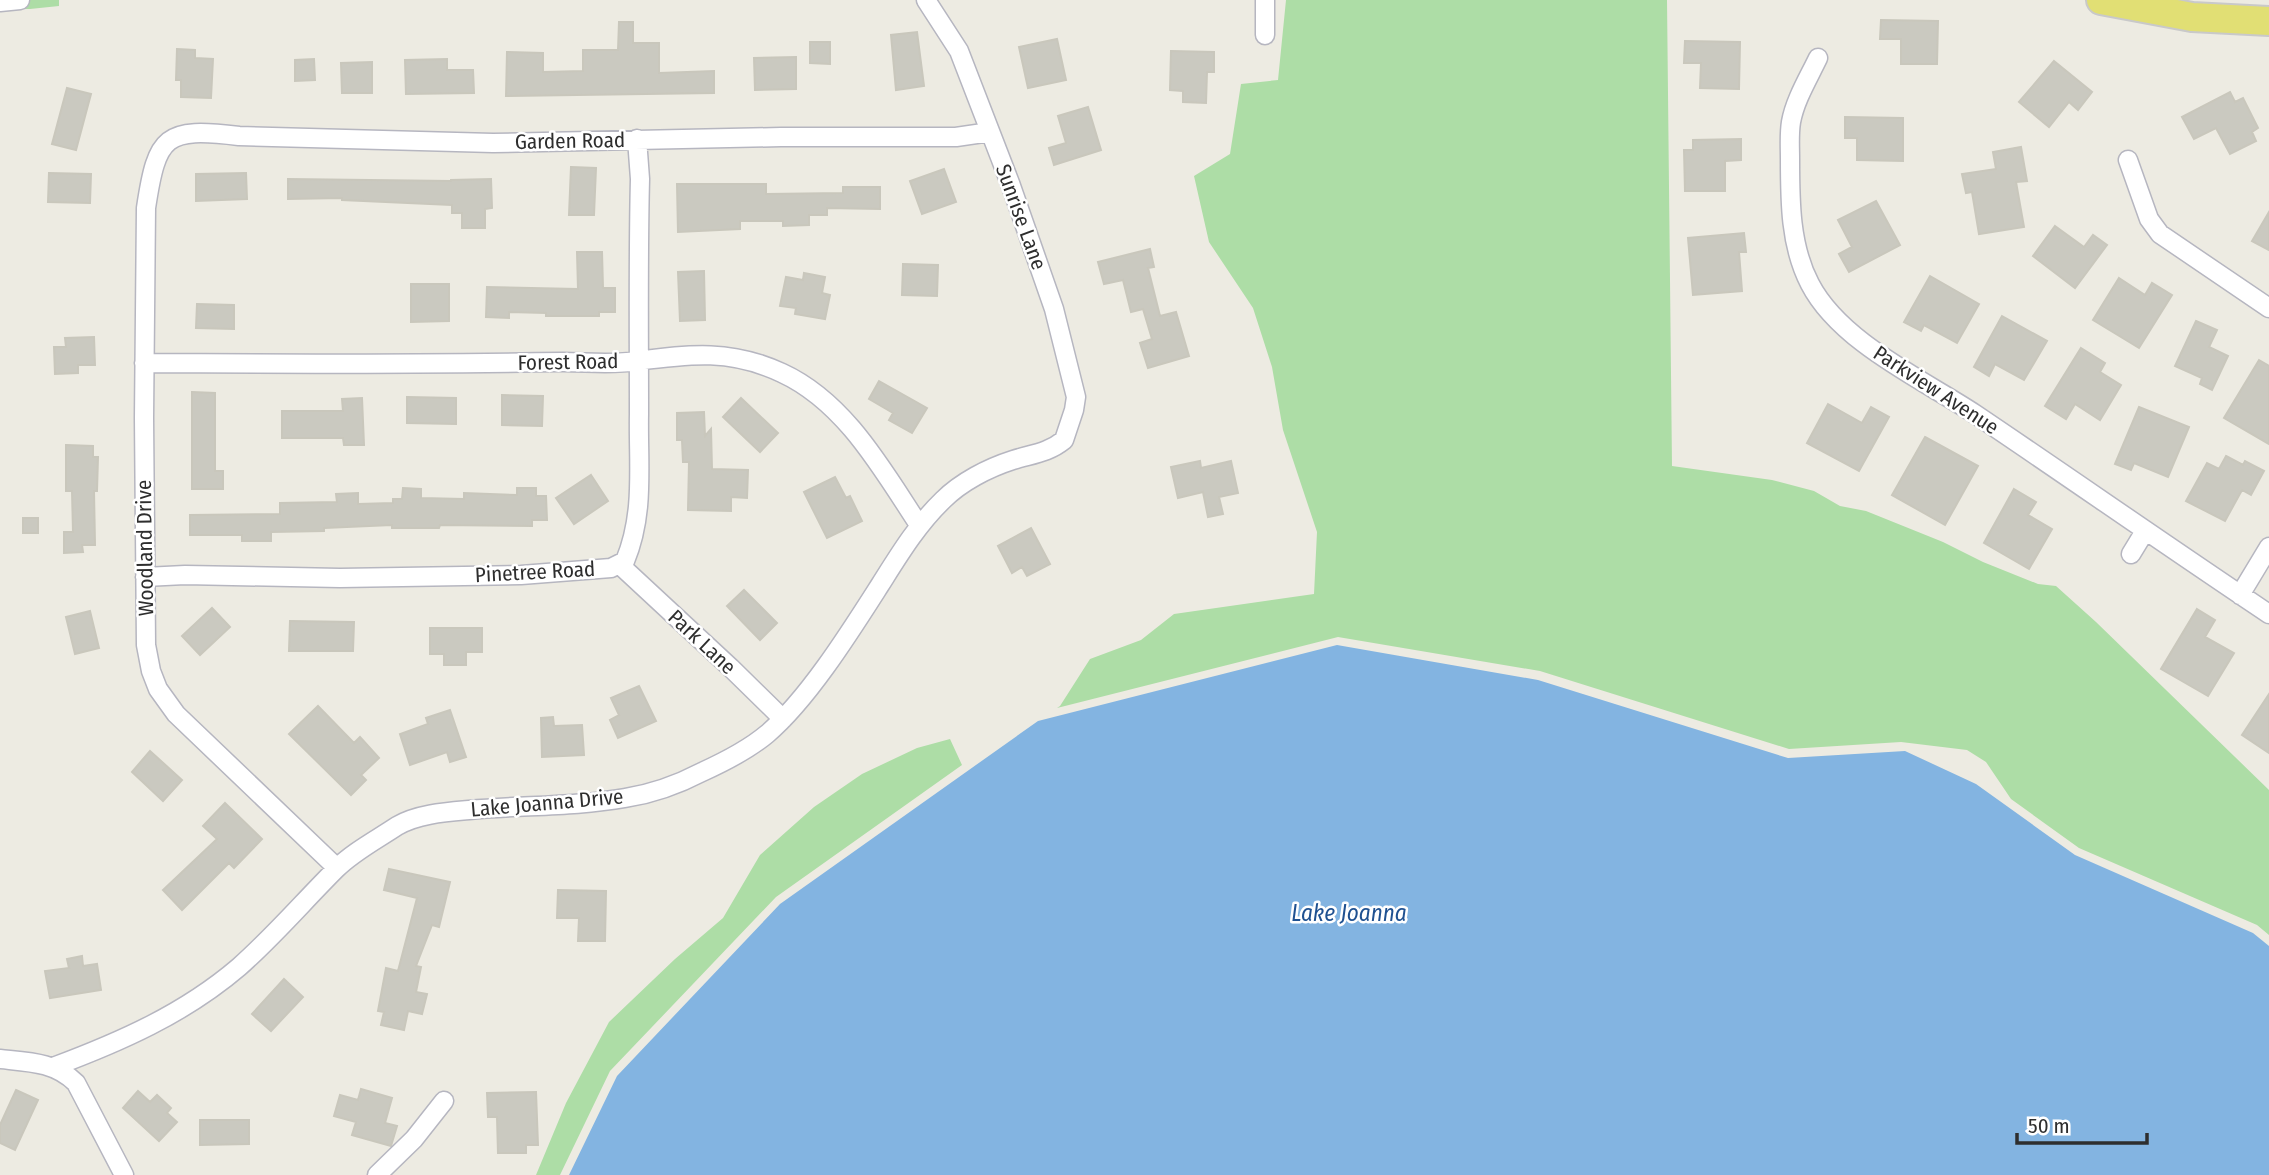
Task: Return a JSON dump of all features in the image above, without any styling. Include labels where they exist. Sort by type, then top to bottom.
[{"type":"main road","points":[[2101,0],[2192,17],[2269,21]]},
{"type":"street","points":[[0,2],[20,0]]},
{"type":"street","name":"Sunrise Lane","points":[[926,0],[959,51],[1054,309],[1074,386],[1074,410],[1067,435],[1061,443]]},
{"type":"street","points":[[1265,0],[1265,34]]},
{"type":"street","name":"Parkview Avenue","points":[[1818,58],[1796,103],[1790,124],[1790,185],[1793,226],[1800,259],[1820,300],[1842,324],[1871,348],[1975,414],[2269,614]]},
{"type":"street","name":"Garden Road","points":[[158,154],[176,136],[203,132],[390,142],[494,143],[638,139],[956,137],[990,132]]},
{"type":"street","name":"Pinetree Road","points":[[145,578],[185,575],[340,578],[521,575],[620,565],[625,561],[631,548],[641,482],[638,139]]},
{"type":"street","name":"Woodland Drive","points":[[158,154],[151,173],[146,208],[145,578],[146,645],[151,671],[158,689],[176,715],[337,868]]},
{"type":"street","points":[[2128,160],[2149,219],[2160,234],[2269,308]]},
{"type":"street","name":"Forest Road","points":[[144,363],[639,361],[733,356],[785,374],[812,390],[835,409],[855,432],[919,525]]},
{"type":"street","name":"Lake Joanna Drive","points":[[53,1067],[122,1040],[197,999],[279,930],[337,868],[399,825],[429,815],[496,807],[626,798],[664,788],[700,774],[740,752],[765,736],[807,690],[865,609],[919,525],[944,498],[970,480],[1008,461],[1050,450],[1061,443]]},
{"type":"street","points":[[2131,554],[2145,531]]},
{"type":"street","points":[[2240,595],[2269,547]]},
{"type":"street","name":"Park Lane","points":[[620,565],[783,719]]},
{"type":"street","points":[[0,1059],[53,1067],[76,1083],[124,1175]]},
{"type":"street","points":[[377,1175],[414,1139],[444,1101]]},
{"type":"green space","points":[[0,0],[59,0],[59,6],[0,9]]},
{"type":"green space","points":[[1286,0],[1667,0],[1672,466],[1772,480],[1814,491],[1840,506],[1866,511],[2038,584],[2056,586],[2269,790],[2269,935],[2257,925],[2079,848],[2011,799],[1986,762],[1967,750],[1901,742],[1789,749],[1540,671],[1338,637],[1057,708],[1090,659],[1141,640],[1174,614],[1314,594],[1317,532],[1283,430],[1272,367],[1253,308],[1209,242],[1194,176],[1230,154],[1241,84],[1278,80]]},
{"type":"green space","points":[[950,739],[962,765],[776,897],[610,1071],[560,1175],[536,1175],[566,1103],[609,1022],[723,918],[760,855],[814,807],[862,774],[917,748]]},
{"type":"water","name":"Lake Joanna","points":[[1337,645],[1538,680],[1788,758],[1905,751],[1976,784],[2075,855],[2253,933],[2269,946],[2269,1175],[569,1175],[617,1076],[780,904],[1038,721]]},
{"type":"building","points":[[1881,20],[1938,21],[1937,64],[1901,64],[1901,39],[1880,39]]},
{"type":"building","points":[[619,22],[633,22],[633,43],[659,43],[659,73],[714,71],[714,93],[506,96],[507,52],[543,53],[543,72],[583,71],[583,50],[618,50]]},
{"type":"building","points":[[917,32],[924,86],[896,90],[891,35]]},
{"type":"building","points":[[1057,39],[1066,80],[1028,88],[1019,47]]},
{"type":"building","points":[[1685,41],[1740,42],[1739,89],[1700,88],[1701,63],[1684,63]]},
{"type":"building","points":[[810,42],[830,42],[830,64],[810,63]]},
{"type":"building","points":[[177,49],[195,50],[195,58],[213,59],[211,98],[181,97],[181,80],[176,80]]},
{"type":"building","points":[[1171,51],[1214,52],[1214,72],[1207,72],[1206,103],[1183,102],[1183,91],[1170,90]]},
{"type":"building","points":[[796,57],[796,89],[755,90],[754,58]]},
{"type":"building","points":[[314,59],[315,80],[295,81],[295,60]]},
{"type":"building","points":[[447,59],[447,70],[473,70],[474,93],[406,94],[405,60]]},
{"type":"building","points":[[2054,61],[2092,92],[2078,110],[2069,102],[2049,127],[2019,102]]},
{"type":"building","points":[[372,62],[372,93],[342,93],[341,63]]},
{"type":"building","points":[[67,88],[91,94],[76,150],[52,144]]},
{"type":"building","points":[[2230,92],[2235,102],[2243,98],[2258,128],[2252,132],[2256,141],[2230,154],[2216,128],[2194,139],[2182,117]]},
{"type":"building","points":[[1088,107],[1101,150],[1054,165],[1049,148],[1066,143],[1058,116]]},
{"type":"building","points":[[1845,117],[1903,118],[1903,161],[1857,160],[1857,138],[1845,138]]},
{"type":"building","points":[[1741,139],[1741,160],[1725,161],[1725,191],[1685,191],[1684,150],[1693,150],[1693,140]]},
{"type":"building","points":[[2021,147],[2027,181],[2016,182],[2024,227],[1979,234],[1972,192],[1966,193],[1962,174],[1996,169],[1993,152]]},
{"type":"building","points":[[571,167],[596,168],[594,215],[569,215]]},
{"type":"building","points":[[944,169],[956,202],[922,214],[910,181]]},
{"type":"building","points":[[49,173],[91,174],[90,203],[48,202]]},
{"type":"building","points":[[246,173],[247,199],[196,201],[196,174]]},
{"type":"building","points":[[288,179],[491,179],[492,208],[485,209],[485,228],[462,228],[462,213],[452,213],[452,205],[342,198],[288,199]]},
{"type":"building","points":[[677,184],[766,184],[766,194],[843,193],[843,187],[880,187],[880,209],[827,208],[827,215],[809,215],[809,225],[783,226],[783,221],[740,221],[740,229],[678,232]]},
{"type":"building","points":[[1876,201],[1900,245],[1849,272],[1839,254],[1852,247],[1838,220]]},
{"type":"building","points":[[2269,212],[2269,250],[2252,241]]},
{"type":"building","points":[[2055,226],[2084,247],[2093,235],[2107,245],[2075,288],[2033,256]]},
{"type":"building","points":[[1744,233],[1746,252],[1739,252],[1742,291],[1693,295],[1688,238]]},
{"type":"building","points":[[1150,249],[1154,267],[1148,268],[1160,316],[1176,312],[1189,356],[1148,368],[1140,343],[1152,339],[1143,309],[1131,312],[1123,280],[1104,284],[1098,262]]},
{"type":"building","points":[[577,252],[602,252],[603,288],[615,288],[615,312],[599,312],[599,316],[546,316],[546,313],[509,312],[509,318],[486,317],[487,287],[578,289]]},
{"type":"building","points":[[903,264],[938,265],[937,296],[902,295]]},
{"type":"building","points":[[704,271],[705,320],[680,321],[678,272]]},
{"type":"building","points":[[804,273],[825,277],[822,293],[830,295],[825,319],[795,314],[796,308],[780,306],[786,277],[803,280]]},
{"type":"building","points":[[1930,276],[1979,304],[1957,343],[1924,325],[1921,331],[1904,322]]},
{"type":"building","points":[[2119,278],[2145,295],[2152,283],[2172,295],[2139,348],[2093,320]]},
{"type":"building","points":[[411,284],[449,284],[449,321],[411,322]]},
{"type":"building","points":[[197,304],[234,305],[234,329],[196,328]]},
{"type":"building","points":[[2002,316],[2047,341],[2024,380],[1995,364],[1989,376],[1974,367]]},
{"type":"building","points":[[2196,321],[2217,330],[2209,347],[2228,356],[2212,390],[2200,384],[2202,378],[2175,366]]},
{"type":"building","points":[[94,337],[95,365],[78,365],[78,373],[55,374],[54,347],[66,347],[65,338]]},
{"type":"building","points":[[2081,348],[2105,363],[2100,372],[2121,385],[2100,420],[2075,404],[2066,419],[2045,406]]},
{"type":"building","points":[[2259,360],[2269,366],[2269,444],[2224,418]]},
{"type":"building","points":[[879,381],[927,408],[912,433],[889,420],[893,413],[869,399]]},
{"type":"building","points":[[192,392],[215,393],[215,471],[223,471],[223,489],[192,489]]},
{"type":"building","points":[[502,395],[543,396],[542,426],[502,425]]},
{"type":"building","points":[[407,397],[456,398],[456,424],[407,423]]},
{"type":"building","points":[[362,398],[364,445],[344,445],[343,438],[282,438],[282,411],[343,411],[342,399]]},
{"type":"building","points":[[741,398],[778,433],[760,452],[723,417]]},
{"type":"building","points":[[1828,404],[1862,423],[1871,407],[1889,417],[1859,471],[1807,443]]},
{"type":"building","points":[[2139,407],[2189,427],[2168,477],[2134,463],[2131,470],[2115,464]]},
{"type":"building","points":[[704,412],[705,436],[711,429],[712,469],[748,470],[747,498],[731,497],[731,511],[688,510],[689,462],[683,462],[682,440],[677,440],[677,413]]},
{"type":"building","points":[[1925,437],[1978,466],[1945,525],[1892,495]]},
{"type":"building","points":[[66,445],[93,446],[93,457],[98,457],[97,491],[94,491],[95,545],[82,545],[83,552],[64,553],[64,532],[73,532],[72,491],[66,491]]},
{"type":"building","points":[[2226,456],[2243,465],[2245,461],[2264,471],[2251,495],[2242,490],[2225,521],[2186,501],[2207,463],[2219,469]]},
{"type":"building","points":[[1200,461],[1201,468],[1231,461],[1238,493],[1219,497],[1223,514],[1208,517],[1203,492],[1178,498],[1171,467]]},
{"type":"building","points":[[591,475],[608,501],[574,524],[556,498]]},
{"type":"building","points":[[835,477],[846,498],[850,496],[862,521],[827,538],[804,492]]},
{"type":"building","points":[[403,488],[421,489],[421,498],[464,499],[464,493],[517,495],[517,488],[536,488],[536,496],[546,496],[547,520],[532,520],[532,526],[440,525],[439,528],[392,528],[392,525],[271,532],[271,541],[242,541],[242,535],[190,535],[190,515],[280,514],[280,503],[337,502],[336,494],[358,493],[358,504],[393,503],[393,499],[402,499]]},
{"type":"building","points":[[2014,489],[2036,502],[2028,515],[2052,529],[2029,569],[1984,543]]},
{"type":"building","points":[[23,518],[38,518],[38,533],[23,533]]},
{"type":"building","points":[[1031,528],[1050,564],[1027,576],[1022,567],[1012,573],[998,546]]},
{"type":"building","points":[[744,590],[777,623],[760,640],[727,606]]},
{"type":"building","points":[[212,608],[230,627],[200,655],[182,636]]},
{"type":"building","points":[[2197,609],[2215,620],[2205,637],[2234,653],[2208,696],[2161,669]]},
{"type":"building","points":[[90,611],[99,648],[75,654],[66,617]]},
{"type":"building","points":[[290,621],[354,622],[353,651],[289,651]]},
{"type":"building","points":[[430,628],[482,628],[482,652],[466,652],[466,665],[444,665],[444,654],[430,654]]},
{"type":"building","points":[[639,686],[656,721],[618,738],[610,720],[619,715],[611,698]]},
{"type":"building","points":[[2269,694],[2269,753],[2242,735]]},
{"type":"building","points":[[318,706],[354,743],[360,737],[379,758],[361,775],[366,780],[351,795],[289,734]]},
{"type":"building","points":[[450,710],[466,757],[450,762],[447,752],[410,765],[400,734],[428,724],[426,718]]},
{"type":"building","points":[[553,717],[554,726],[582,725],[584,755],[542,757],[541,718]]},
{"type":"building","points":[[150,751],[182,780],[163,801],[132,772]]},
{"type":"building","points":[[225,803],[262,839],[234,868],[229,863],[182,910],[163,890],[217,839],[203,826]]},
{"type":"building","points":[[389,869],[450,882],[439,927],[432,925],[416,966],[421,967],[416,992],[427,994],[422,1014],[408,1011],[404,1030],[381,1025],[384,1012],[378,1011],[386,968],[398,971],[417,898],[384,890]]},
{"type":"building","points":[[558,890],[606,891],[605,941],[578,941],[579,918],[557,918]]},
{"type":"building","points":[[82,956],[83,966],[97,964],[101,990],[50,998],[45,971],[69,968],[67,959]]},
{"type":"building","points":[[284,979],[303,997],[271,1031],[252,1014]]},
{"type":"building","points":[[361,1089],[392,1098],[385,1123],[397,1126],[391,1146],[352,1135],[356,1122],[334,1116],[340,1095],[358,1100]]},
{"type":"building","points":[[16,1090],[38,1100],[15,1150],[0,1143],[0,1125]]},
{"type":"building","points":[[138,1091],[150,1102],[157,1095],[171,1108],[167,1113],[177,1122],[159,1141],[123,1108]]},
{"type":"building","points":[[536,1092],[538,1145],[526,1145],[526,1153],[498,1153],[497,1117],[488,1117],[487,1093]]},
{"type":"building","points":[[200,1120],[249,1120],[249,1144],[200,1145]]}]
